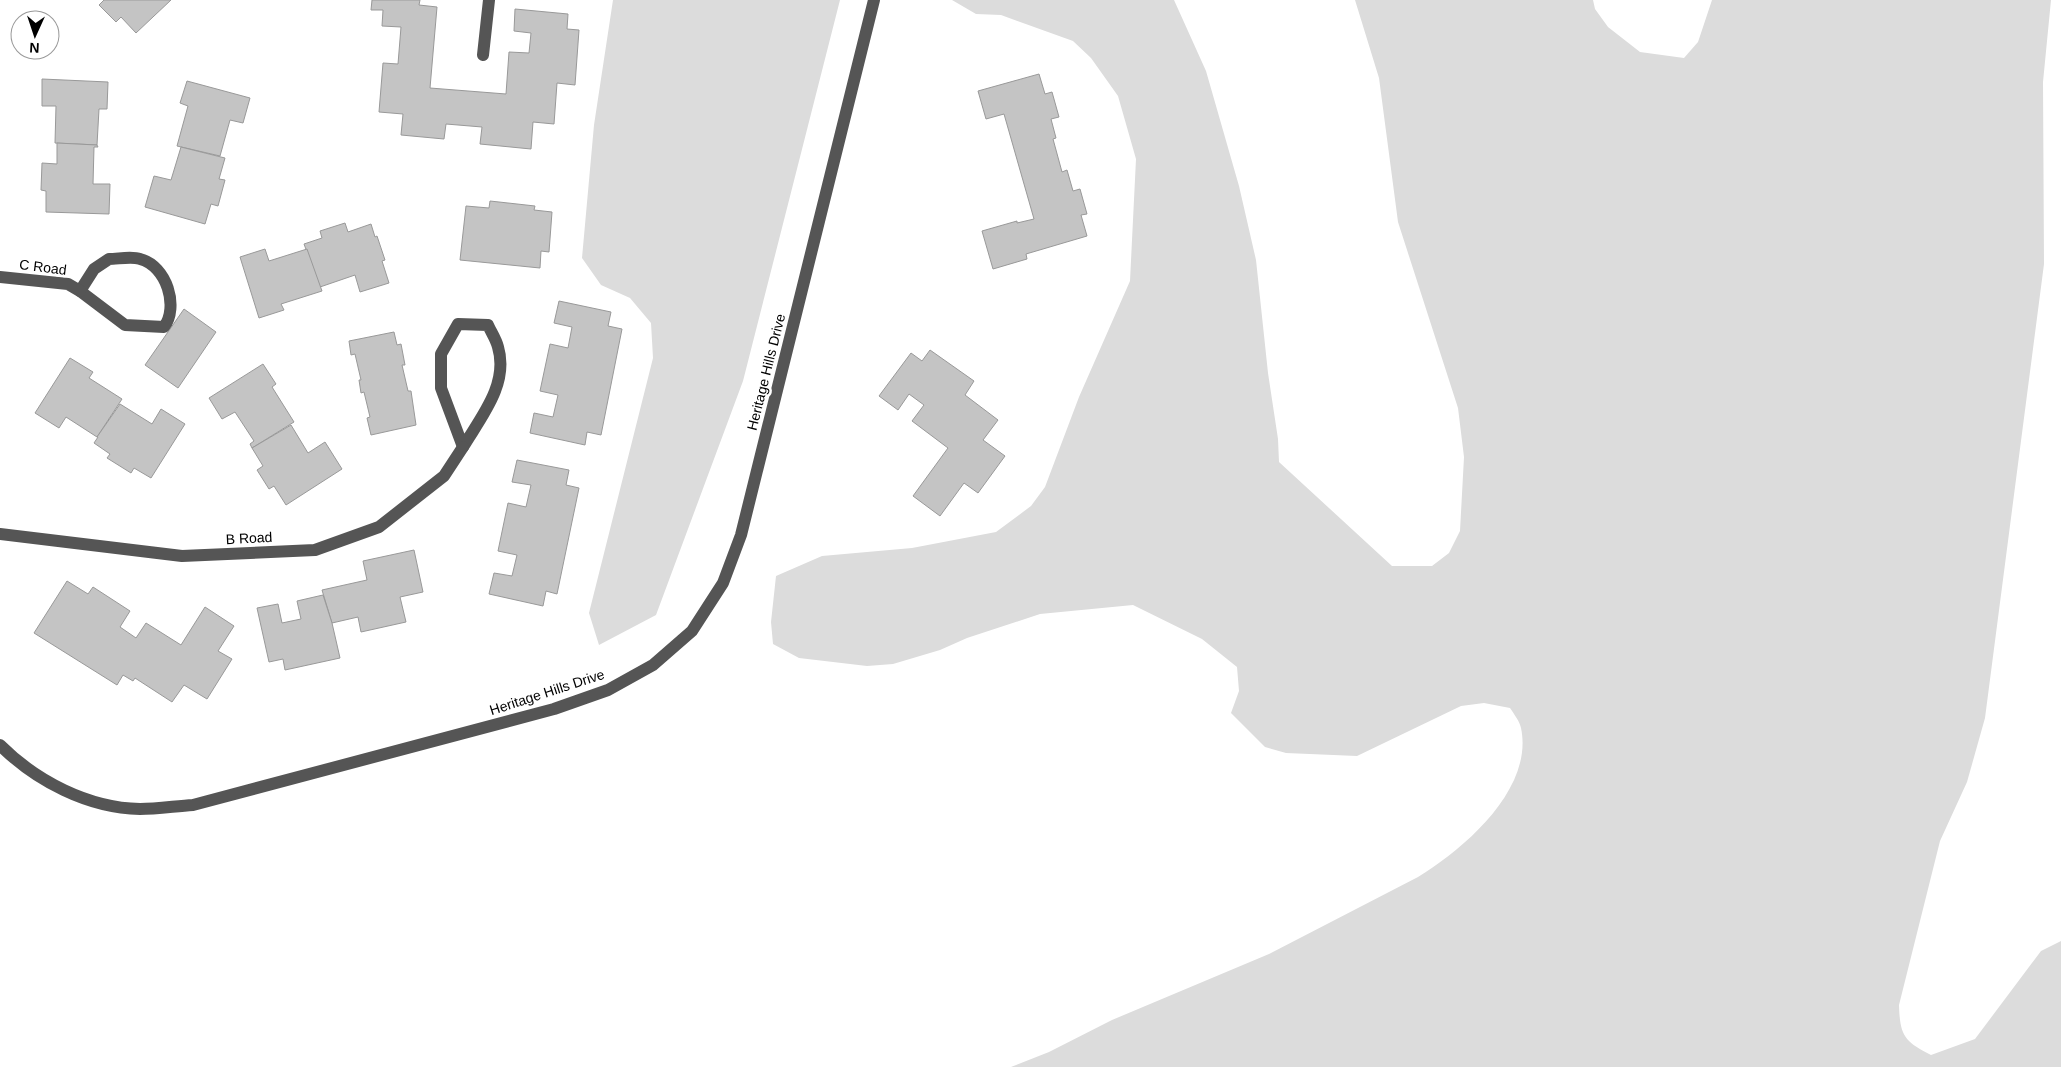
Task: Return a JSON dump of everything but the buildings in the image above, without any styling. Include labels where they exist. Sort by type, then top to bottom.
[{"type":"street","points":[[483,56],[489,0]]},
{"type":"street","name":"Heritage Hills Drive","points":[[0,745],[13,758],[48,783],[90,801],[139,809],[193,805],[554,709],[608,690],[653,665],[692,631],[722,583],[741,535],[874,0]]},
{"type":"street","name":"C Road","points":[[0,277],[68,284],[125,325],[164,327],[170,319],[169,290],[158,269],[140,259],[109,259],[94,270],[80,291]]},
{"type":"street","name":"B Road","points":[[0,534],[182,556],[315,550],[379,527],[444,476],[493,398],[501,370],[498,346],[488,325],[458,324],[441,354],[441,388],[462,447]]},
{"type":"shaded area","points":[[613,0],[840,0],[743,381],[656,615],[599,645],[589,613],[653,358],[651,323],[630,298],[601,285],[582,258],[594,125]]},
{"type":"shaded area","points":[[952,0],[1174,0],[1206,71],[1239,186],[1256,260],[1268,373],[1278,439],[1279,462],[1392,566],[1432,566],[1449,553],[1460,531],[1464,457],[1458,408],[1398,222],[1379,78],[1355,0],[1593,0],[1595,9],[1608,27],[1640,52],[1684,58],[1698,42],[1712,0],[2051,0],[2043,82],[2044,264],[1985,718],[1967,782],[1940,841],[1899,1005],[1902,1031],[1905,1036],[1915,1046],[1931,1055],[1975,1039],[2041,951],[2061,941],[2061,1067],[1011,1067],[1049,1052],[1112,1020],[1269,954],[1418,877],[1474,834],[1492,815],[1506,795],[1517,773],[1522,751],[1521,728],[1510,708],[1484,703],[1461,706],[1357,756],[1286,753],[1265,747],[1231,713],[1239,691],[1237,667],[1202,639],[1133,605],[1040,614],[967,638],[940,650],[893,664],[867,666],[799,658],[773,644],[771,622],[776,576],[822,556],[912,548],[996,532],[1031,506],[1045,487],[1079,397],[1130,281],[1136,159],[1118,96],[1091,58],[1073,41],[1001,15],[976,14]]}]
